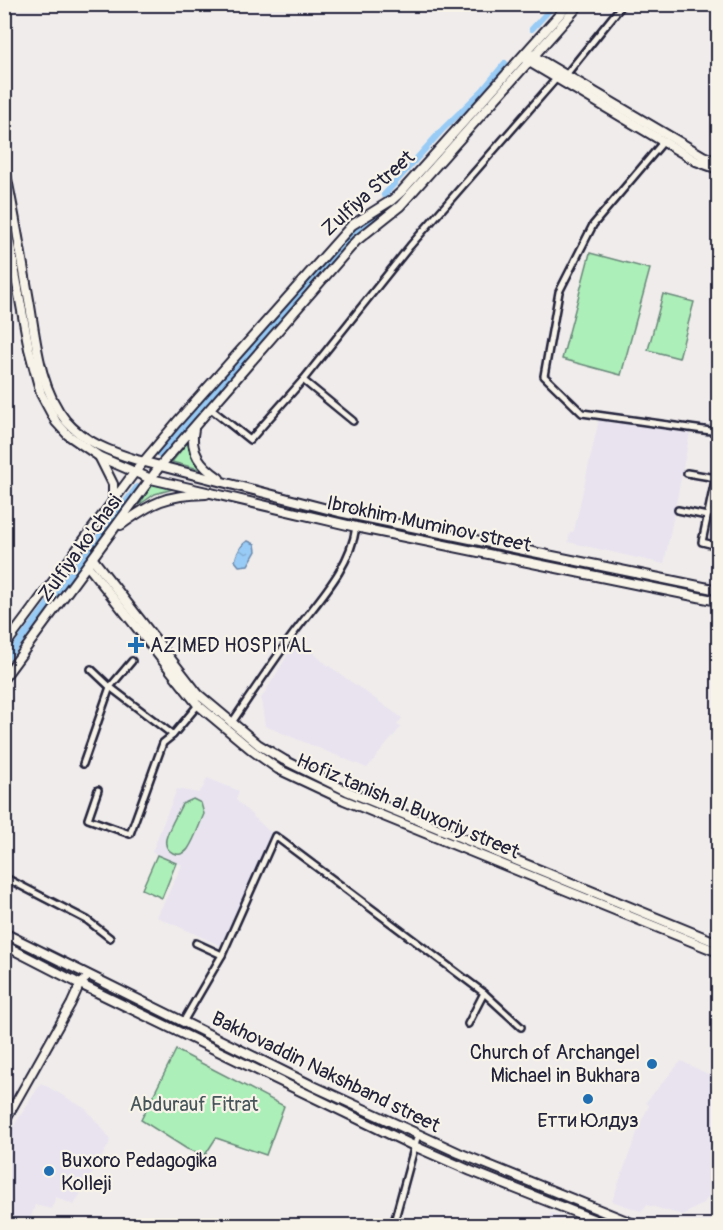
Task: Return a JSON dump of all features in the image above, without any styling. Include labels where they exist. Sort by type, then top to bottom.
[{"type":"main road","name":"Zulfiya Street","points":[[160,466],[356,241],[400,206],[528,57],[569,4]]},
{"type":"main road","name":"Zulfiya Street","points":[[142,462],[352,225],[401,192],[580,4]]},
{"type":"main road","points":[[528,57],[696,161],[718,170]]},
{"type":"main road","points":[[560,78],[718,162]]},
{"type":"main road","points":[[4,165],[38,347],[46,383],[52,398],[67,422],[81,435],[109,451],[142,462]]},
{"type":"main road","points":[[4,213],[29,349],[41,394],[56,422],[68,435],[100,457],[134,473]]},
{"type":"main road","points":[[195,426],[193,436],[198,460],[208,471],[225,483]]},
{"type":"main road","points":[[100,457],[113,484],[113,501]]},
{"type":"main road","name":"Ibrokhim Muminov street","points":[[142,462],[339,512],[718,590]]},
{"type":"main road","name":"Zulfiya ko'chasi","points":[[4,647],[142,462]]},
{"type":"main road","name":"Zulfiya ko'chasi","points":[[4,678],[160,466]]},
{"type":"main road","name":"Ibrokhim Muminov street","points":[[134,473],[336,523],[718,601]]},
{"type":"main road","points":[[115,529],[146,507],[162,499],[180,494],[219,494]]},
{"type":"main road","points":[[336,523],[339,512]]},
{"type":"main road","points":[[90,563],[197,700]]},
{"type":"main road","name":"Hofiz tanish al Buxoriy street","points":[[197,700],[294,767],[598,897],[718,952]]},
{"type":"main road","name":"Hofiz tanish al Buxoriy street","points":[[197,700],[226,730],[265,761],[313,786],[718,943]]},
{"type":"main road","name":"Bakhovaddin Nakshband street","points":[[4,933],[311,1085],[503,1173],[639,1226]]},
{"type":"main road","name":"Bakhovaddin Nakshband street","points":[[4,945],[414,1146],[465,1169],[610,1226]]},
{"type":"street","points":[[211,409],[250,440],[303,380],[410,246],[623,4]]},
{"type":"street","points":[[664,141],[593,225],[559,292],[544,376],[582,413],[718,432]]},
{"type":"street","points":[[303,380],[353,421]]},
{"type":"street","points":[[718,466],[702,542],[718,546]]},
{"type":"street","points":[[687,472],[716,478]]},
{"type":"street","points":[[678,510],[718,515]]},
{"type":"street","points":[[226,730],[344,565],[352,547],[356,527]]},
{"type":"street","points":[[83,764],[110,687],[132,661]]},
{"type":"street","points":[[91,669],[110,687],[173,735]]},
{"type":"street","points":[[98,790],[88,819],[130,834],[163,743],[173,735],[197,700]]},
{"type":"street","points":[[183,1022],[222,955],[275,836],[484,993],[521,1027]]},
{"type":"street","points":[[4,877],[87,920],[110,938]]},
{"type":"street","points":[[196,943],[222,955]]},
{"type":"street","points":[[4,1123],[80,984],[89,976]]},
{"type":"street","points":[[468,1024],[484,993]]},
{"type":"street","points":[[393,1226],[418,1134]]},
{"type":"shaded area","points":[[599,419],[690,433],[664,564],[568,542],[570,533],[574,531]]},
{"type":"shaded area","points":[[298,638],[322,661],[402,718],[397,725],[401,727],[367,768],[265,726],[261,699]]},
{"type":"shaded area","points":[[207,778],[239,791],[236,800],[272,834],[224,947],[157,917],[182,865],[152,852],[177,789],[198,793]]},
{"type":"shaded area","points":[[681,1061],[718,1079],[718,1186],[712,1190],[704,1203],[683,1215],[647,1205],[641,1211],[612,1201],[649,1106],[646,1102]]},
{"type":"shaded area","name":"Buxoro Pedagogika Kolleji","points":[[41,1083],[86,1109],[110,1138],[109,1144],[74,1205],[56,1197],[51,1209],[35,1205],[28,1225],[5,1225],[5,1140]]},
{"type":"shaded area","points":[[551,1213],[584,1225],[546,1225]]},
{"type":"green space","points":[[590,253],[650,269],[621,375],[562,359]]},
{"type":"green space","points":[[663,294],[694,302],[679,358],[648,350]]},
{"type":"green space","points":[[189,440],[199,469],[172,462]]},
{"type":"green space","points":[[153,484],[173,489],[155,494],[139,505]]},
{"type":"green space","points":[[193,799],[201,803],[204,814],[188,849],[181,854],[173,853],[167,848],[167,835],[182,804]]},
{"type":"green space","points":[[157,855],[176,863],[162,898],[142,889]]},
{"type":"green space","name":"Abdurauf Fitrat","points":[[176,1050],[284,1106],[266,1155],[216,1138],[205,1155],[187,1149],[141,1120]]},
{"type":"water","points":[[248,541],[255,544],[256,551],[248,565],[239,566],[235,561],[237,555]]},
{"type":"waterway","points":[[532,29],[555,4]]},
{"type":"waterway","points":[[384,195],[443,129],[483,90],[505,63]]},
{"type":"waterway","points":[[160,455],[336,253],[356,231],[376,216]]},
{"type":"waterway","points":[[4,662],[137,487]]},
{"type":"place","name":"AZIMED HOSPITAL","points":[[136,645]]},
{"type":"place","name":"Church of Archangel Michael in Bukhara","points":[[652,1064]]},
{"type":"place","name":"Етти Юлдуз","points":[[588,1099]]},
{"type":"place","name":"Buxoro Pedagogika Kolleji","points":[[49,1171]]}]
